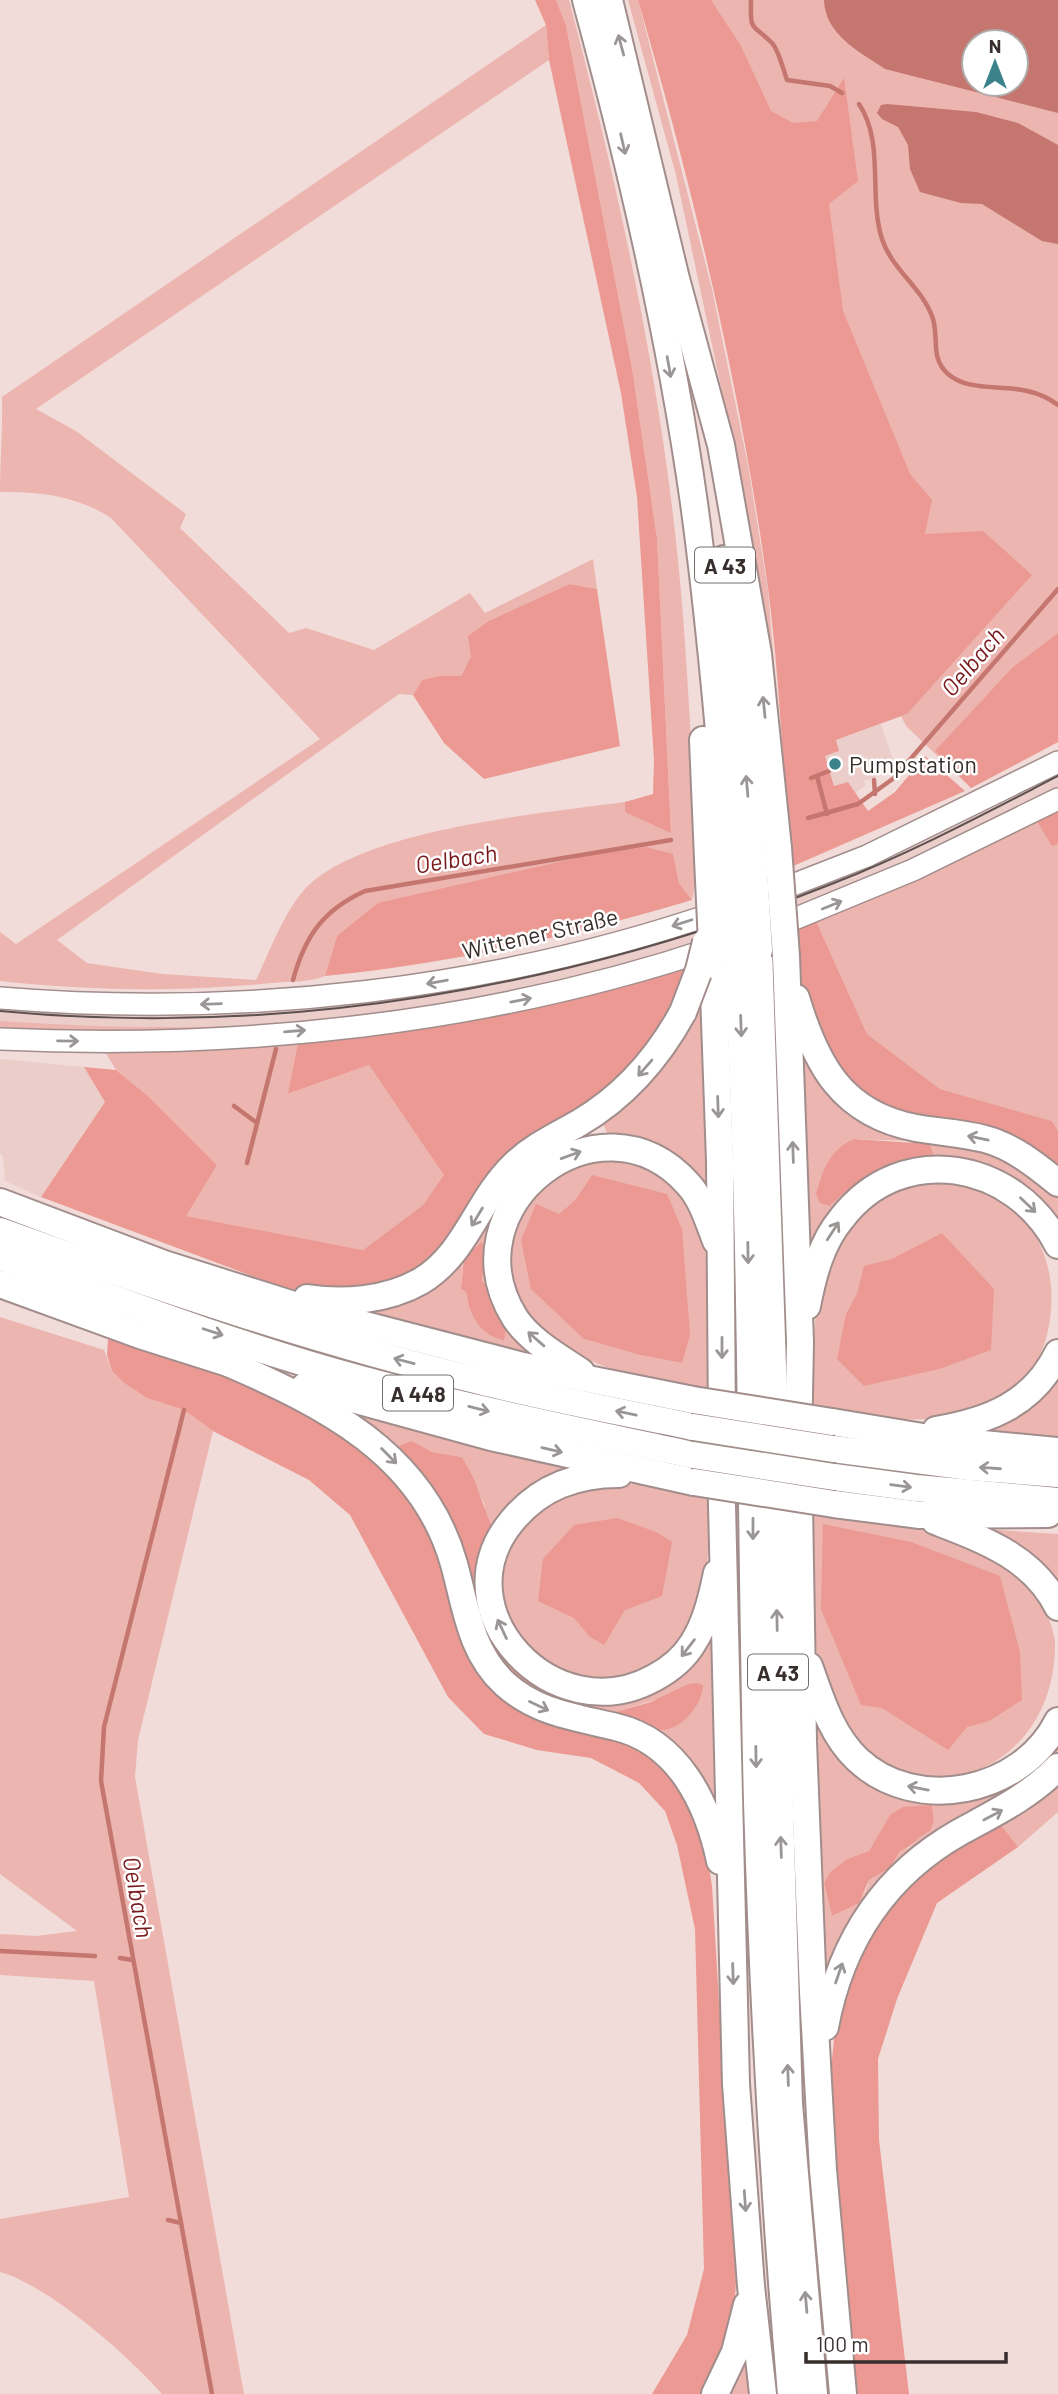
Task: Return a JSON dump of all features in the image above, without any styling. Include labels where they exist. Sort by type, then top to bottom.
[{"type":"highway","name":"A 43","points":[[586,0],[642,223],[693,501],[742,855]]},
{"type":"highway","name":"A 43","points":[[609,0],[676,279],[711,465],[728,589],[742,855],[736,957],[748,1266],[759,1845],[769,2103],[792,2394]]},
{"type":"highway","points":[[0,1284],[152,1299],[230,1286],[318,1300],[346,1300],[390,1293],[423,1280],[457,1247],[512,1166],[543,1142],[605,1106],[631,1084],[667,1041],[683,1012],[699,971],[711,920],[742,855]]},
{"type":"highway","points":[[742,855],[787,962],[806,1032],[818,1058],[835,1084],[855,1103],[882,1119],[913,1128],[987,1139],[1021,1155],[1058,1183]]},
{"type":"highway","points":[[711,920],[736,957],[721,1255],[721,1471],[725,1538],[730,1906],[736,2084],[751,2286],[763,2394]]},
{"type":"highway","name":"A 43","points":[[736,957],[774,1398],[780,1809],[789,2104],[814,2394]]},
{"type":"highway","points":[[787,962],[786,1003],[800,1342],[798,1447],[804,1651],[803,1742],[823,2170],[843,2394]]},
{"type":"highway","points":[[592,1379],[552,1353],[516,1319],[500,1280],[499,1248],[508,1213],[518,1194],[536,1175],[552,1163],[585,1150],[619,1149],[641,1153],[677,1173],[690,1186],[721,1255]]},
{"type":"highway","points":[[800,1342],[815,1270],[827,1240],[858,1200],[892,1178],[940,1169],[982,1176],[1004,1185],[1032,1208],[1058,1245]]},
{"type":"highway","points":[[0,1202],[152,1299],[226,1362],[299,1394],[359,1430],[390,1455],[436,1519],[454,1562],[468,1626],[483,1657],[504,1683],[532,1704],[558,1715],[620,1728],[651,1742],[669,1758],[689,1779],[706,1810],[730,1906]]},
{"type":"highway","name":"A 448","points":[[0,1230],[152,1299],[355,1377],[486,1411],[693,1455],[916,1488],[1058,1501]]},
{"type":"highway","name":"A 448","points":[[0,1257],[152,1299],[258,1320],[480,1381],[693,1427],[833,1449],[1058,1474]]},
{"type":"highway","points":[[230,1286],[319,1313],[523,1366],[693,1400],[941,1440],[1058,1451]]},
{"type":"highway","points":[[883,1429],[936,1430],[971,1424],[1000,1412],[1017,1404],[1035,1387],[1058,1353]]},
{"type":"highway","points":[[226,1362],[467,1430],[694,1482],[920,1515],[1058,1514]]},
{"type":"highway","points":[[694,1482],[598,1474],[558,1485],[527,1503],[505,1529],[492,1559],[492,1605],[503,1632],[514,1651],[531,1669],[563,1686],[604,1693],[645,1684],[670,1668],[693,1644],[706,1616],[725,1538]]},
{"type":"highway","points":[[920,1515],[985,1541],[1024,1563],[1039,1577],[1058,1607]]},
{"type":"highway","points":[[804,1651],[828,1718],[855,1757],[886,1780],[920,1790],[945,1792],[994,1780],[1018,1766],[1041,1745],[1058,1721]]},
{"type":"highway","points":[[818,2063],[831,1997],[841,1967],[873,1905],[922,1856],[1008,1807],[1058,1767]]},
{"type":"highway","points":[[715,2394],[735,2352],[751,2286]]},
{"type":"main road","name":"Wittener Straße","points":[[0,998],[144,1005],[278,1000],[406,987],[525,965],[652,933],[816,877],[929,827],[1058,762]]},
{"type":"main road","points":[[0,1039],[111,1041],[300,1031],[449,1014],[550,994],[687,957],[808,915],[913,870],[1058,799]]},
{"type":"shaded area","points":[[535,0],[556,0],[566,25],[632,368],[657,538],[671,833],[625,812],[625,802],[653,794],[654,760],[637,497],[621,393],[549,60],[546,25]]},
{"type":"shaded area","points":[[556,0],[569,0],[618,201],[646,336],[668,473],[680,582],[699,869],[692,900],[679,883],[673,854],[337,936],[325,976],[312,980],[205,988],[136,989],[0,981],[0,932],[16,944],[320,739],[111,518],[85,505],[57,496],[0,492],[2,397],[546,25],[549,60],[36,409],[76,431],[186,514],[180,528],[289,633],[306,628],[374,650],[470,593],[485,613],[593,559],[597,589],[570,584],[471,656],[461,676],[438,676],[422,680],[413,695],[399,694],[57,940],[87,963],[162,974],[256,980],[283,921],[304,890],[330,869],[366,852],[408,838],[455,827],[625,802],[626,812],[671,832],[657,538],[632,368],[566,25]]},
{"type":"shaded area","points":[[628,0],[638,0],[712,289],[748,465],[768,590],[789,842],[733,444],[676,175]]},
{"type":"shaded area","points":[[638,0],[711,0],[741,46],[771,111],[793,123],[817,121],[844,78],[858,181],[829,204],[843,311],[910,474],[932,500],[925,534],[983,531],[1032,575],[907,714],[836,740],[839,751],[825,756],[834,786],[848,782],[868,811],[895,792],[925,756],[965,791],[791,867],[772,623],[744,440],[697,218]]},
{"type":"shaded area","points":[[684,0],[1058,0],[1058,742],[971,788],[906,726],[901,716],[907,714]]},
{"type":"shaded area","points":[[824,0],[1058,0],[1058,113],[999,98],[1030,98],[1030,28],[960,28],[960,88],[885,69],[855,49],[830,23]]},
{"type":"shaded area","points":[[881,105],[976,112],[1018,123],[1058,145],[1058,244],[1042,241],[982,204],[961,203],[920,192],[910,169],[908,145],[898,127],[882,119],[877,113]]},
{"type":"shaded area","points":[[570,584],[597,589],[620,746],[484,779],[444,743],[413,695],[422,680],[438,676],[461,676],[471,656],[468,636],[489,621]]},
{"type":"shaded area","points":[[1058,633],[1058,742],[971,788],[935,751],[1012,668]]},
{"type":"shaded area","points":[[881,724],[893,760],[889,767],[877,777],[864,781],[865,786],[855,793],[848,782],[834,786],[825,756],[839,751],[836,740]]},
{"type":"shaded area","points":[[1058,770],[1058,790],[794,913],[609,971],[405,1012],[223,1029],[0,1031],[0,1005],[134,1012],[604,955]]},
{"type":"shaded area","points":[[1058,806],[1058,844],[1052,846],[1035,818]]},
{"type":"shaded area","points":[[1035,818],[1058,843],[1058,1131],[1052,1121],[940,1089],[867,1034],[816,921],[900,888]]},
{"type":"shaded area","points":[[646,847],[673,854],[679,883],[692,900],[510,947],[418,964],[325,976],[337,936],[378,903],[590,855]]},
{"type":"shaded area","points":[[816,921],[867,1034],[940,1089],[1052,1121],[1058,1131],[1058,1168],[879,1105],[838,1072],[803,1002],[795,929]]},
{"type":"shaded area","points":[[691,946],[605,971],[485,996],[586,974]]},
{"type":"shaded area","points":[[687,968],[660,1024],[624,1075],[430,1261],[399,1280],[349,1292],[287,1289],[41,1197],[105,1102],[84,1067],[116,1070],[148,1096],[217,1165],[186,1216],[363,1250],[423,1205],[444,1175],[369,1065],[288,1094],[298,1043],[453,1023]]},
{"type":"shaded area","points":[[705,974],[712,1207],[692,1178],[579,1146],[492,1243],[551,1361],[465,1341],[356,1309],[487,1213],[573,1132],[578,1139],[607,1133],[603,1123]],"holes":[[[486,1249],[482,1281],[499,1305],[502,1322],[467,1300],[466,1292],[461,1289],[463,1262]]]},
{"type":"shaded area","points":[[485,996],[407,1010],[348,1018],[434,1005]]},
{"type":"shaded area","points":[[0,1021],[102,1026],[204,1027],[305,1022],[176,1031],[89,1033],[0,1031]]},
{"type":"shaded area","points":[[798,1041],[993,1146],[1058,1191],[1058,1232],[1027,1197],[914,1167],[806,1267]],"holes":[[[854,1139],[912,1141],[890,1166],[852,1185],[830,1206],[819,1184]]]},
{"type":"shaded area","points":[[298,1043],[289,1094],[369,1065],[445,1175],[423,1205],[363,1250],[185,1216],[217,1165],[148,1096],[116,1070],[104,1050],[226,1049]]},
{"type":"shaded area","points":[[0,1059],[84,1067],[105,1102],[41,1197],[5,1181],[3,1156],[0,1153]]},
{"type":"shaded area","points":[[854,1139],[930,1144],[933,1154],[918,1161],[873,1172],[830,1206],[820,1203],[816,1194],[828,1162],[838,1149]]},
{"type":"shaded area","points":[[612,1161],[649,1171],[666,1179],[680,1191],[693,1210],[706,1259],[709,1314],[707,1390],[628,1373],[590,1361],[556,1341],[531,1315],[516,1287],[511,1257],[515,1229],[527,1203],[548,1182],[577,1167]],"holes":[[[592,1175],[682,1363],[640,1355],[584,1339],[559,1214],[575,1200]]]},
{"type":"shaded area","points":[[592,1175],[667,1194],[682,1229],[690,1335],[682,1363],[640,1355],[584,1339],[531,1289],[521,1240],[536,1204],[559,1214],[575,1200]]},
{"type":"shaded area","points":[[939,1182],[973,1188],[1008,1203],[1027,1223],[1037,1239],[1049,1274],[1051,1311],[1043,1347],[1036,1364],[1018,1385],[996,1403],[958,1415],[894,1419],[809,1408],[814,1332],[820,1296],[830,1263],[845,1233],[868,1209],[899,1192]]},
{"type":"shaded area","points":[[942,1233],[994,1289],[991,1350],[939,1369],[864,1386],[837,1359],[846,1314],[857,1294],[864,1266],[892,1259]]},
{"type":"shaded area","points":[[482,1242],[486,1249],[482,1281],[503,1316],[504,1340],[482,1329],[473,1316],[466,1292],[461,1289],[464,1257]]},
{"type":"shaded area","points":[[0,1317],[104,1350],[112,1371],[124,1383],[147,1398],[184,1410],[213,1431],[138,1740],[135,1777],[244,2394],[162,2394],[109,2342],[64,2306],[19,2279],[0,2272],[0,2219],[129,2197],[94,1981],[0,1975],[0,1934],[36,1936],[77,1931],[0,1874]]},
{"type":"shaded area","points":[[108,1339],[199,1366],[283,1397],[336,1424],[404,1485],[430,1527],[469,1654],[620,1735],[672,1773],[685,1789],[703,1836],[712,1886],[736,2282],[734,2314],[707,2394],[652,2394],[687,2335],[704,2269],[695,1929],[677,1845],[665,1811],[639,1783],[591,1758],[537,1750],[484,1734],[448,1697],[350,1515],[309,1480],[213,1431],[184,1410],[147,1398],[124,1383],[112,1371],[107,1355]]},
{"type":"shaded area","points":[[1058,1366],[1058,1439],[972,1432]]},
{"type":"shaded area","points":[[343,1410],[582,1469],[491,1545],[484,1503],[462,1457],[432,1452],[412,1441],[396,1451]]},
{"type":"shaded area","points":[[412,1441],[432,1452],[462,1457],[474,1479],[492,1528],[486,1599],[539,1682],[534,1697],[500,1668],[396,1451],[401,1445]]},
{"type":"shaded area","points":[[627,1484],[673,1487],[710,1497],[707,1567],[701,1595],[686,1632],[670,1651],[652,1665],[608,1679],[584,1678],[560,1671],[535,1658],[508,1622],[501,1601],[504,1566],[512,1545],[532,1517],[556,1496],[579,1489]]},
{"type":"shaded area","points":[[811,1511],[933,1532],[978,1549],[1010,1568],[1028,1585],[1043,1605],[1055,1641],[1049,1688],[1032,1726],[1006,1754],[973,1772],[937,1778],[901,1771],[866,1750],[837,1714],[827,1692],[815,1643]]},
{"type":"shaded area","points":[[617,1518],[656,1532],[672,1542],[662,1596],[625,1610],[604,1645],[590,1637],[574,1618],[538,1601],[543,1559],[574,1525]]},
{"type":"shaded area","points":[[823,1524],[911,1542],[1000,1576],[1020,1652],[1022,1700],[989,1721],[967,1727],[948,1750],[882,1708],[861,1705],[821,1609]]},
{"type":"shaded area","points":[[982,1529],[1058,1534],[1058,1593]]},
{"type":"shaded area","points":[[711,1622],[722,1821],[703,1782],[534,1697],[539,1682],[612,1699]],"holes":[[[688,1684],[672,1728],[650,1727],[615,1712],[665,1697]]]},
{"type":"shaded area","points":[[688,1684],[703,1685],[699,1701],[689,1716],[675,1726],[653,1729],[615,1715],[615,1712],[651,1702]]},
{"type":"shaded area","points":[[813,1708],[823,1726],[936,1797],[1058,1733],[1058,1754],[1047,1767],[821,2002]],"holes":[[[932,1805],[934,1820],[909,1848],[900,1851],[890,1868],[869,1880],[860,1898],[832,1916],[824,1885],[830,1872],[847,1859],[869,1851],[891,1815]]]},
{"type":"shaded area","points":[[1058,1779],[1058,1812],[1018,1847],[999,1822]]},
{"type":"shaded area","points":[[932,1805],[934,1821],[930,1831],[900,1851],[890,1868],[869,1880],[859,1903],[832,1916],[824,1884],[830,1872],[847,1859],[869,1851],[890,1815],[903,1807]]},
{"type":"shaded area","points":[[999,1822],[1018,1847],[937,1903],[897,1999],[878,2059],[879,2140],[909,2394],[855,2394],[830,2151],[831,2070],[835,2028],[861,1941],[919,1869]]},
{"type":"shaded area","points":[[746,2346],[752,2357],[750,2394],[725,2394]]},
{"type":"waterway","points":[[751,0],[752,23],[774,46],[787,80],[830,86],[842,93]]},
{"type":"waterway","points":[[859,104],[872,135],[876,205],[882,239],[893,260],[928,308],[935,326],[937,355],[942,368],[959,381],[985,387],[1029,391],[1058,405]]},
{"type":"waterway","name":"Oelbach","points":[[808,818],[858,804],[894,778],[1058,589]]},
{"type":"waterway","points":[[811,778],[829,771]]},
{"type":"waterway","points":[[817,776],[827,814]]},
{"type":"waterway","points":[[874,780],[875,794]]},
{"type":"waterway","name":"Oelbach","points":[[293,980],[303,950],[318,926],[350,898],[365,891],[671,840]]},
{"type":"waterway","name":"Oelbach","points":[[247,1163],[276,1049]]},
{"type":"waterway","points":[[234,1106],[257,1123]]},
{"type":"waterway","name":"Oelbach","points":[[184,1410],[104,1727],[101,1781],[212,2394]]},
{"type":"waterway","points":[[0,1951],[95,1956]]},
{"type":"waterway","points":[[120,1958],[132,1960]]},
{"type":"waterway","points":[[168,2220],[181,2223]]},
{"type":"tram line","points":[[0,1011],[107,1018],[213,1017],[319,1010],[424,996],[529,977],[632,951],[734,920],[834,883],[919,846],[1058,776]]},
{"type":"place","name":"Pumpstation","points":[[835,764]]}]
